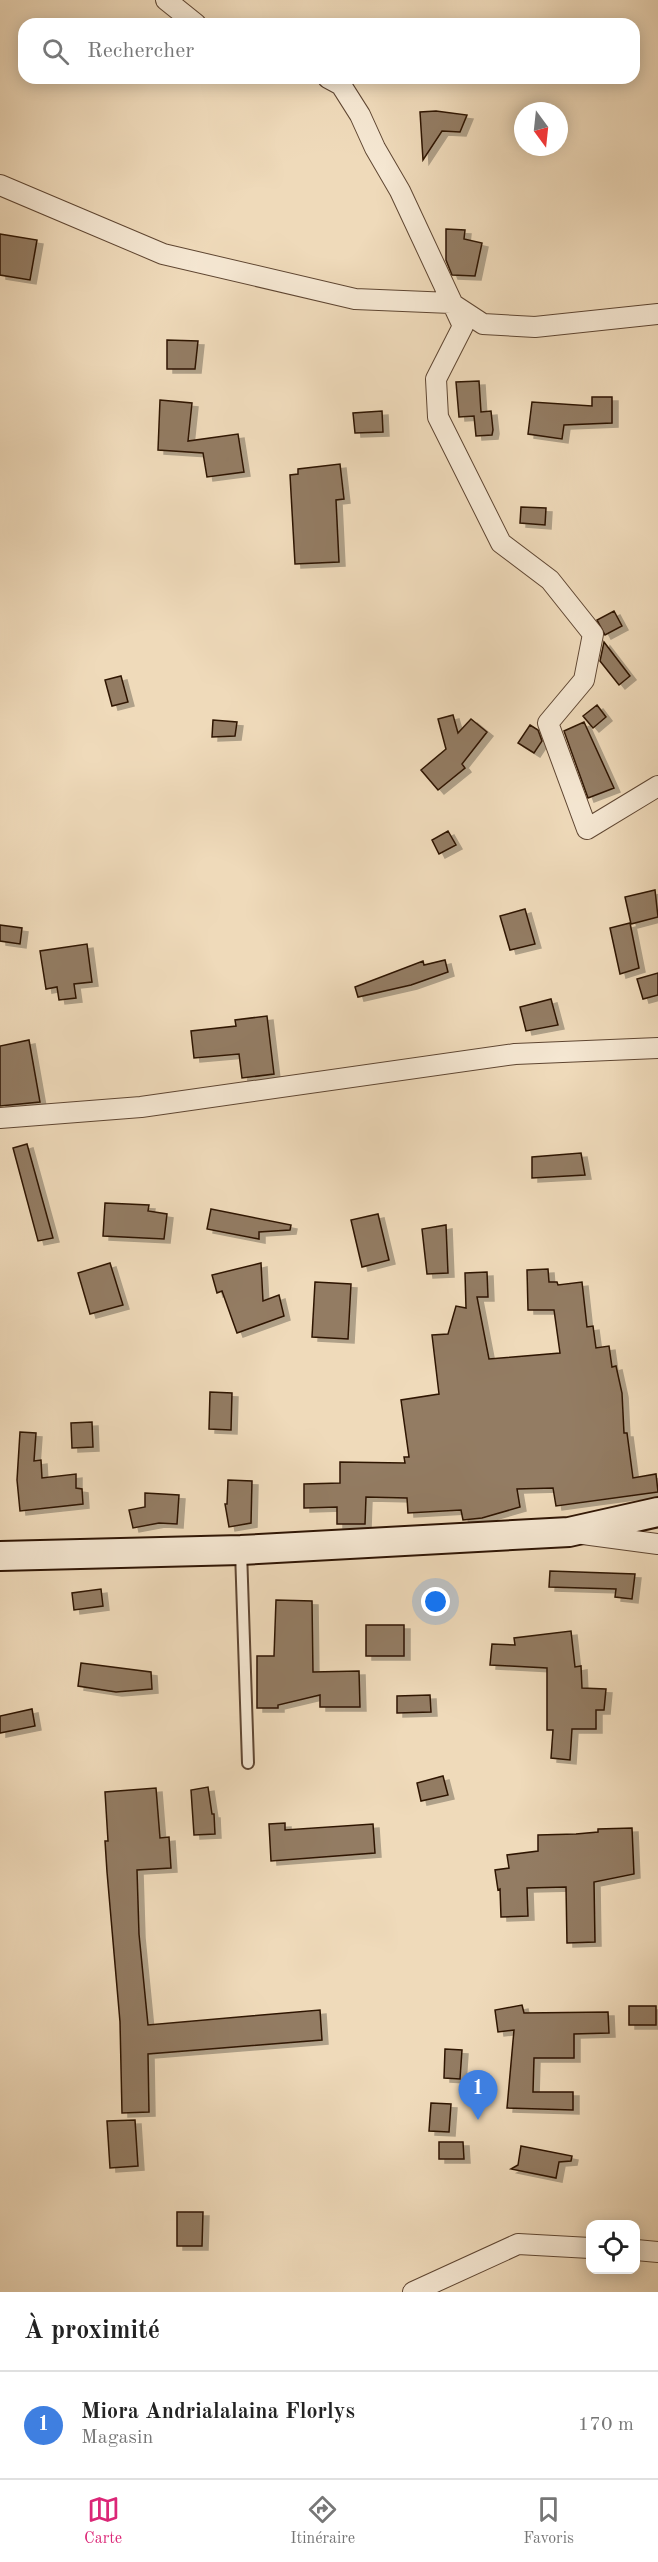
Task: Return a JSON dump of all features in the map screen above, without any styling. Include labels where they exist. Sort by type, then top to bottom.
[{"type":"main road","points":[[0,1556],[241,1550],[569,1532],[658,1512]]},
{"type":"street","points":[[166,0],[188,18]]},
{"type":"street","points":[[338,84],[360,115],[375,148],[400,191],[463,326],[436,379],[438,417],[501,543],[550,580],[593,634],[584,680],[548,723],[588,829],[658,786]]},
{"type":"street","points":[[0,184],[163,254],[355,299],[452,303],[483,324],[536,327],[658,314]]},
{"type":"street","points":[[0,1118],[141,1107],[515,1054],[658,1048]]},
{"type":"street","points":[[569,1532],[658,1544]]},
{"type":"street","points":[[413,2292],[518,2244],[586,2248]]},
{"type":"street","points":[[640,2250],[658,2252]]},
{"type":"lane","points":[[241,1550],[248,1763]]},
{"type":"building","points":[[436,111],[467,115],[460,132],[442,131],[423,160],[420,112]]},
{"type":"building","points":[[446,229],[465,230],[464,239],[482,243],[475,276],[452,275],[446,260]]},
{"type":"building","points":[[0,234],[37,240],[30,280],[0,275]]},
{"type":"building","points":[[167,340],[198,341],[195,369],[167,369]]},
{"type":"building","points":[[479,381],[481,412],[491,411],[492,435],[476,436],[474,416],[459,417],[456,382]]},
{"type":"building","points":[[592,397],[612,397],[612,423],[564,425],[562,439],[528,434],[532,402],[592,406]]},
{"type":"building","points":[[160,400],[192,403],[188,441],[238,434],[244,472],[207,477],[203,453],[158,450]]},
{"type":"building","points":[[382,411],[383,432],[355,433],[353,413]]},
{"type":"building","points":[[340,464],[344,499],[336,500],[339,562],[295,564],[290,475],[298,474],[298,469]]},
{"type":"building","points":[[521,507],[546,508],[545,525],[520,523]]},
{"type":"building","points":[[614,611],[622,626],[605,635],[597,620]]},
{"type":"building","points":[[604,642],[630,676],[619,685],[600,661]]},
{"type":"building","points":[[121,676],[128,702],[112,706],[105,680]]},
{"type":"building","points":[[597,705],[606,717],[593,728],[583,716]]},
{"type":"building","points":[[453,715],[458,733],[471,719],[487,732],[462,764],[465,768],[438,790],[421,770],[446,749],[438,719]]},
{"type":"building","points":[[213,720],[237,722],[235,736],[212,737]]},
{"type":"building","points":[[584,722],[614,788],[588,798],[564,731]]},
{"type":"building","points":[[530,725],[538,730],[542,741],[534,753],[518,743]]},
{"type":"building","points":[[448,831],[456,845],[439,854],[432,840]]},
{"type":"building","points":[[655,890],[658,917],[631,924],[625,897]]},
{"type":"building","points":[[525,909],[535,944],[510,950],[500,916]]},
{"type":"building","points":[[630,923],[639,968],[620,974],[610,928]]},
{"type":"building","points":[[0,925],[22,928],[20,944],[0,941]]},
{"type":"building","points":[[87,944],[92,982],[74,984],[76,998],[59,1000],[57,987],[46,989],[40,951]]},
{"type":"building","points":[[445,960],[448,972],[411,985],[358,997],[355,987],[423,961],[424,965]]},
{"type":"building","points":[[658,973],[658,995],[643,999],[637,979]]},
{"type":"building","points":[[551,999],[558,1025],[526,1031],[520,1007]]},
{"type":"building","points":[[267,1016],[274,1074],[242,1078],[239,1054],[194,1058],[191,1031],[236,1026],[235,1020]]},
{"type":"building","points":[[29,1040],[40,1102],[0,1106],[0,1046]]},
{"type":"building","points":[[27,1144],[53,1238],[38,1241],[13,1148]]},
{"type":"building","points":[[581,1153],[585,1175],[532,1178],[532,1157]]},
{"type":"building","points":[[105,1203],[149,1205],[148,1211],[167,1214],[164,1239],[103,1236]]},
{"type":"building","points":[[211,1209],[291,1225],[290,1230],[259,1232],[259,1239],[207,1229]]},
{"type":"building","points":[[378,1214],[389,1260],[362,1267],[351,1220]]},
{"type":"building","points":[[446,1225],[448,1273],[427,1274],[422,1229]]},
{"type":"building","points":[[110,1263],[123,1305],[90,1314],[78,1273]]},
{"type":"building","points":[[261,1263],[263,1301],[279,1295],[284,1316],[237,1333],[222,1291],[217,1293],[212,1275]]},
{"type":"building","points":[[548,1269],[549,1282],[557,1282],[558,1285],[582,1282],[587,1327],[593,1326],[596,1348],[609,1346],[612,1367],[616,1366],[622,1393],[624,1433],[627,1433],[633,1478],[656,1474],[658,1492],[556,1506],[553,1488],[517,1489],[520,1507],[482,1518],[463,1520],[461,1510],[408,1513],[407,1498],[366,1497],[365,1524],[337,1524],[337,1507],[304,1508],[304,1484],[340,1483],[340,1462],[405,1463],[404,1457],[409,1457],[401,1400],[439,1394],[432,1335],[448,1334],[456,1306],[466,1308],[465,1273],[487,1272],[488,1297],[477,1297],[489,1359],[560,1353],[554,1310],[528,1310],[527,1270]]},
{"type":"building","points":[[315,1282],[351,1284],[348,1339],[312,1337]]},
{"type":"building","points":[[210,1392],[232,1393],[231,1430],[209,1429]]},
{"type":"building","points":[[92,1422],[93,1447],[72,1448],[71,1423]]},
{"type":"building","points":[[20,1432],[36,1433],[34,1461],[41,1460],[42,1478],[76,1474],[76,1488],[82,1489],[83,1504],[20,1511],[17,1480]]},
{"type":"building","points":[[228,1480],[252,1481],[251,1523],[229,1527],[225,1504],[227,1504]]},
{"type":"building","points":[[145,1493],[179,1495],[177,1524],[159,1523],[133,1528],[129,1510],[145,1507]]},
{"type":"building","points":[[550,1571],[635,1574],[632,1599],[615,1597],[616,1589],[549,1587]]},
{"type":"building","points":[[101,1589],[103,1606],[74,1610],[72,1593]]},
{"type":"building","points":[[276,1600],[312,1601],[313,1672],[359,1671],[360,1707],[320,1707],[320,1695],[278,1705],[278,1708],[257,1708],[257,1656],[274,1656]]},
{"type":"building","points":[[366,1625],[404,1625],[404,1656],[366,1656]]},
{"type":"building","points":[[571,1631],[575,1667],[581,1666],[582,1688],[606,1689],[604,1710],[596,1710],[596,1729],[572,1729],[570,1760],[551,1758],[553,1730],[547,1730],[547,1668],[490,1665],[492,1644],[515,1645],[514,1638]]},
{"type":"building","points":[[81,1663],[151,1672],[152,1689],[116,1692],[78,1686]]},
{"type":"building","points":[[430,1695],[431,1712],[397,1713],[397,1696]]},
{"type":"building","points":[[32,1709],[35,1726],[0,1733],[0,1716]]},
{"type":"building","points":[[443,1776],[448,1795],[421,1801],[417,1783]]},
{"type":"building","points":[[208,1787],[212,1814],[214,1814],[215,1834],[194,1835],[191,1790]]},
{"type":"building","points":[[156,1788],[160,1838],[169,1837],[171,1868],[137,1870],[139,1934],[148,2025],[320,2010],[322,2040],[148,2054],[149,2112],[122,2113],[120,2022],[107,1872],[105,1792]]},
{"type":"building","points":[[285,1823],[285,1830],[373,1824],[375,1853],[271,1861],[269,1824]]},
{"type":"building","points":[[632,1828],[634,1874],[594,1882],[595,1942],[567,1943],[566,1887],[527,1888],[528,1916],[501,1917],[500,1889],[498,1890],[495,1870],[509,1868],[507,1855],[538,1851],[538,1835],[576,1834],[598,1832],[598,1829]]},
{"type":"building","points":[[522,2005],[524,2013],[608,2012],[609,2033],[574,2034],[574,2058],[534,2058],[533,2092],[573,2092],[573,2110],[507,2108],[514,2030],[498,2032],[495,2010]]},
{"type":"building","points":[[629,2006],[656,2006],[656,2025],[629,2025]]},
{"type":"building","points":[[445,2049],[462,2050],[460,2079],[444,2078]]},
{"type":"building","points":[[431,2103],[451,2104],[449,2132],[429,2131]]},
{"type":"building","points":[[135,2120],[138,2166],[110,2168],[107,2121]]},
{"type":"building","points":[[439,2142],[463,2142],[464,2159],[439,2159]]},
{"type":"building","points":[[521,2146],[572,2156],[571,2161],[559,2162],[556,2178],[511,2169],[518,2165]]},
{"type":"building","points":[[177,2212],[203,2212],[202,2246],[177,2246]]},
{"type":"place","name":"Miora Andrialalaina Florlys","points":[[478,2120]]}]
